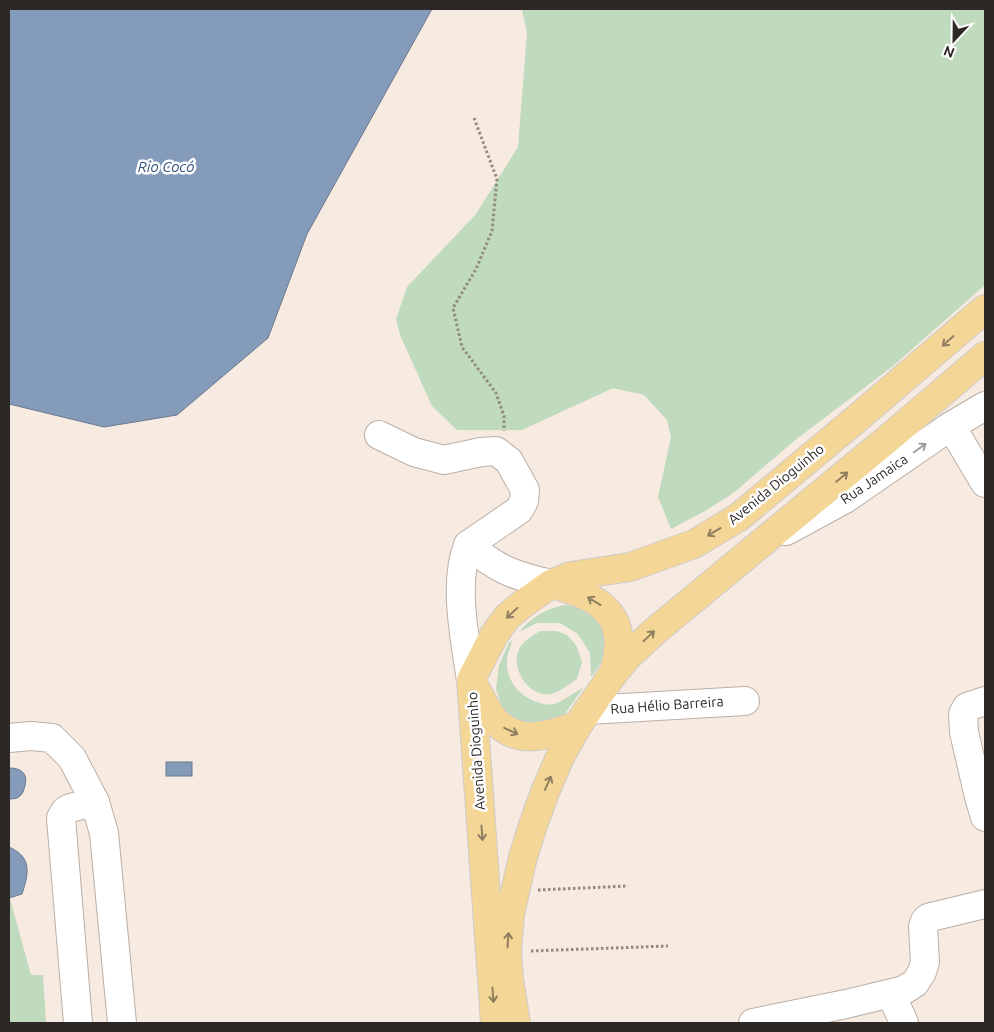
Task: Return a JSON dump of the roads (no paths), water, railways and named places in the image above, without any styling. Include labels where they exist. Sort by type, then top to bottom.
[{"type":"main road","name":"Avenida Dioguinho","points":[[495,1023],[471,680],[494,635],[507,617],[551,584],[571,576],[630,567],[694,544],[739,517],[985,309]]},
{"type":"main road","points":[[516,1023],[507,952],[510,914],[523,857],[545,792],[560,757],[583,718],[613,674],[628,656],[654,631],[890,438],[985,356]]},
{"type":"main road","points":[[551,584],[580,593],[596,601],[609,611],[619,636],[613,674]]},
{"type":"main road","points":[[471,680],[492,718],[503,728],[518,735],[544,736],[556,733],[583,718]]},
{"type":"street","name":"Rua Jamaica","points":[[759,546],[845,499],[951,426],[985,406]]},
{"type":"street","points":[[951,426],[985,483]]},
{"type":"street","points":[[379,435],[414,452],[444,460],[481,452],[496,451],[509,461],[525,490],[524,501],[519,510],[468,545],[462,564],[462,618],[471,680]]},
{"type":"street","points":[[468,545],[489,562],[504,570],[551,584]]},
{"type":"street","name":"Rua Hélio Barreira","points":[[583,718],[745,701]]},
{"type":"street","points":[[985,701],[967,707],[963,714],[964,732],[985,817]]},
{"type":"street","points":[[9,738],[31,736],[52,738],[72,758],[96,802],[104,833],[122,1023]]},
{"type":"street","points":[[78,1023],[62,818],[65,811],[70,808],[96,802]]},
{"type":"street","points":[[753,1023],[904,990],[915,983],[922,972],[925,962],[924,921],[935,916],[985,904]]},
{"type":"street","points":[[891,994],[904,1023]]},
{"type":"water","name":"Rio Cocó","points":[[9,9],[432,9],[307,234],[268,338],[177,415],[104,427],[9,404]]},
{"type":"water","points":[[166,762],[192,762],[192,776],[166,776]]},
{"type":"water","points":[[9,768],[18,769],[24,773],[26,780],[23,792],[15,799],[9,799]]},
{"type":"water","points":[[9,847],[22,856],[27,866],[27,873],[22,894],[9,898]]}]
